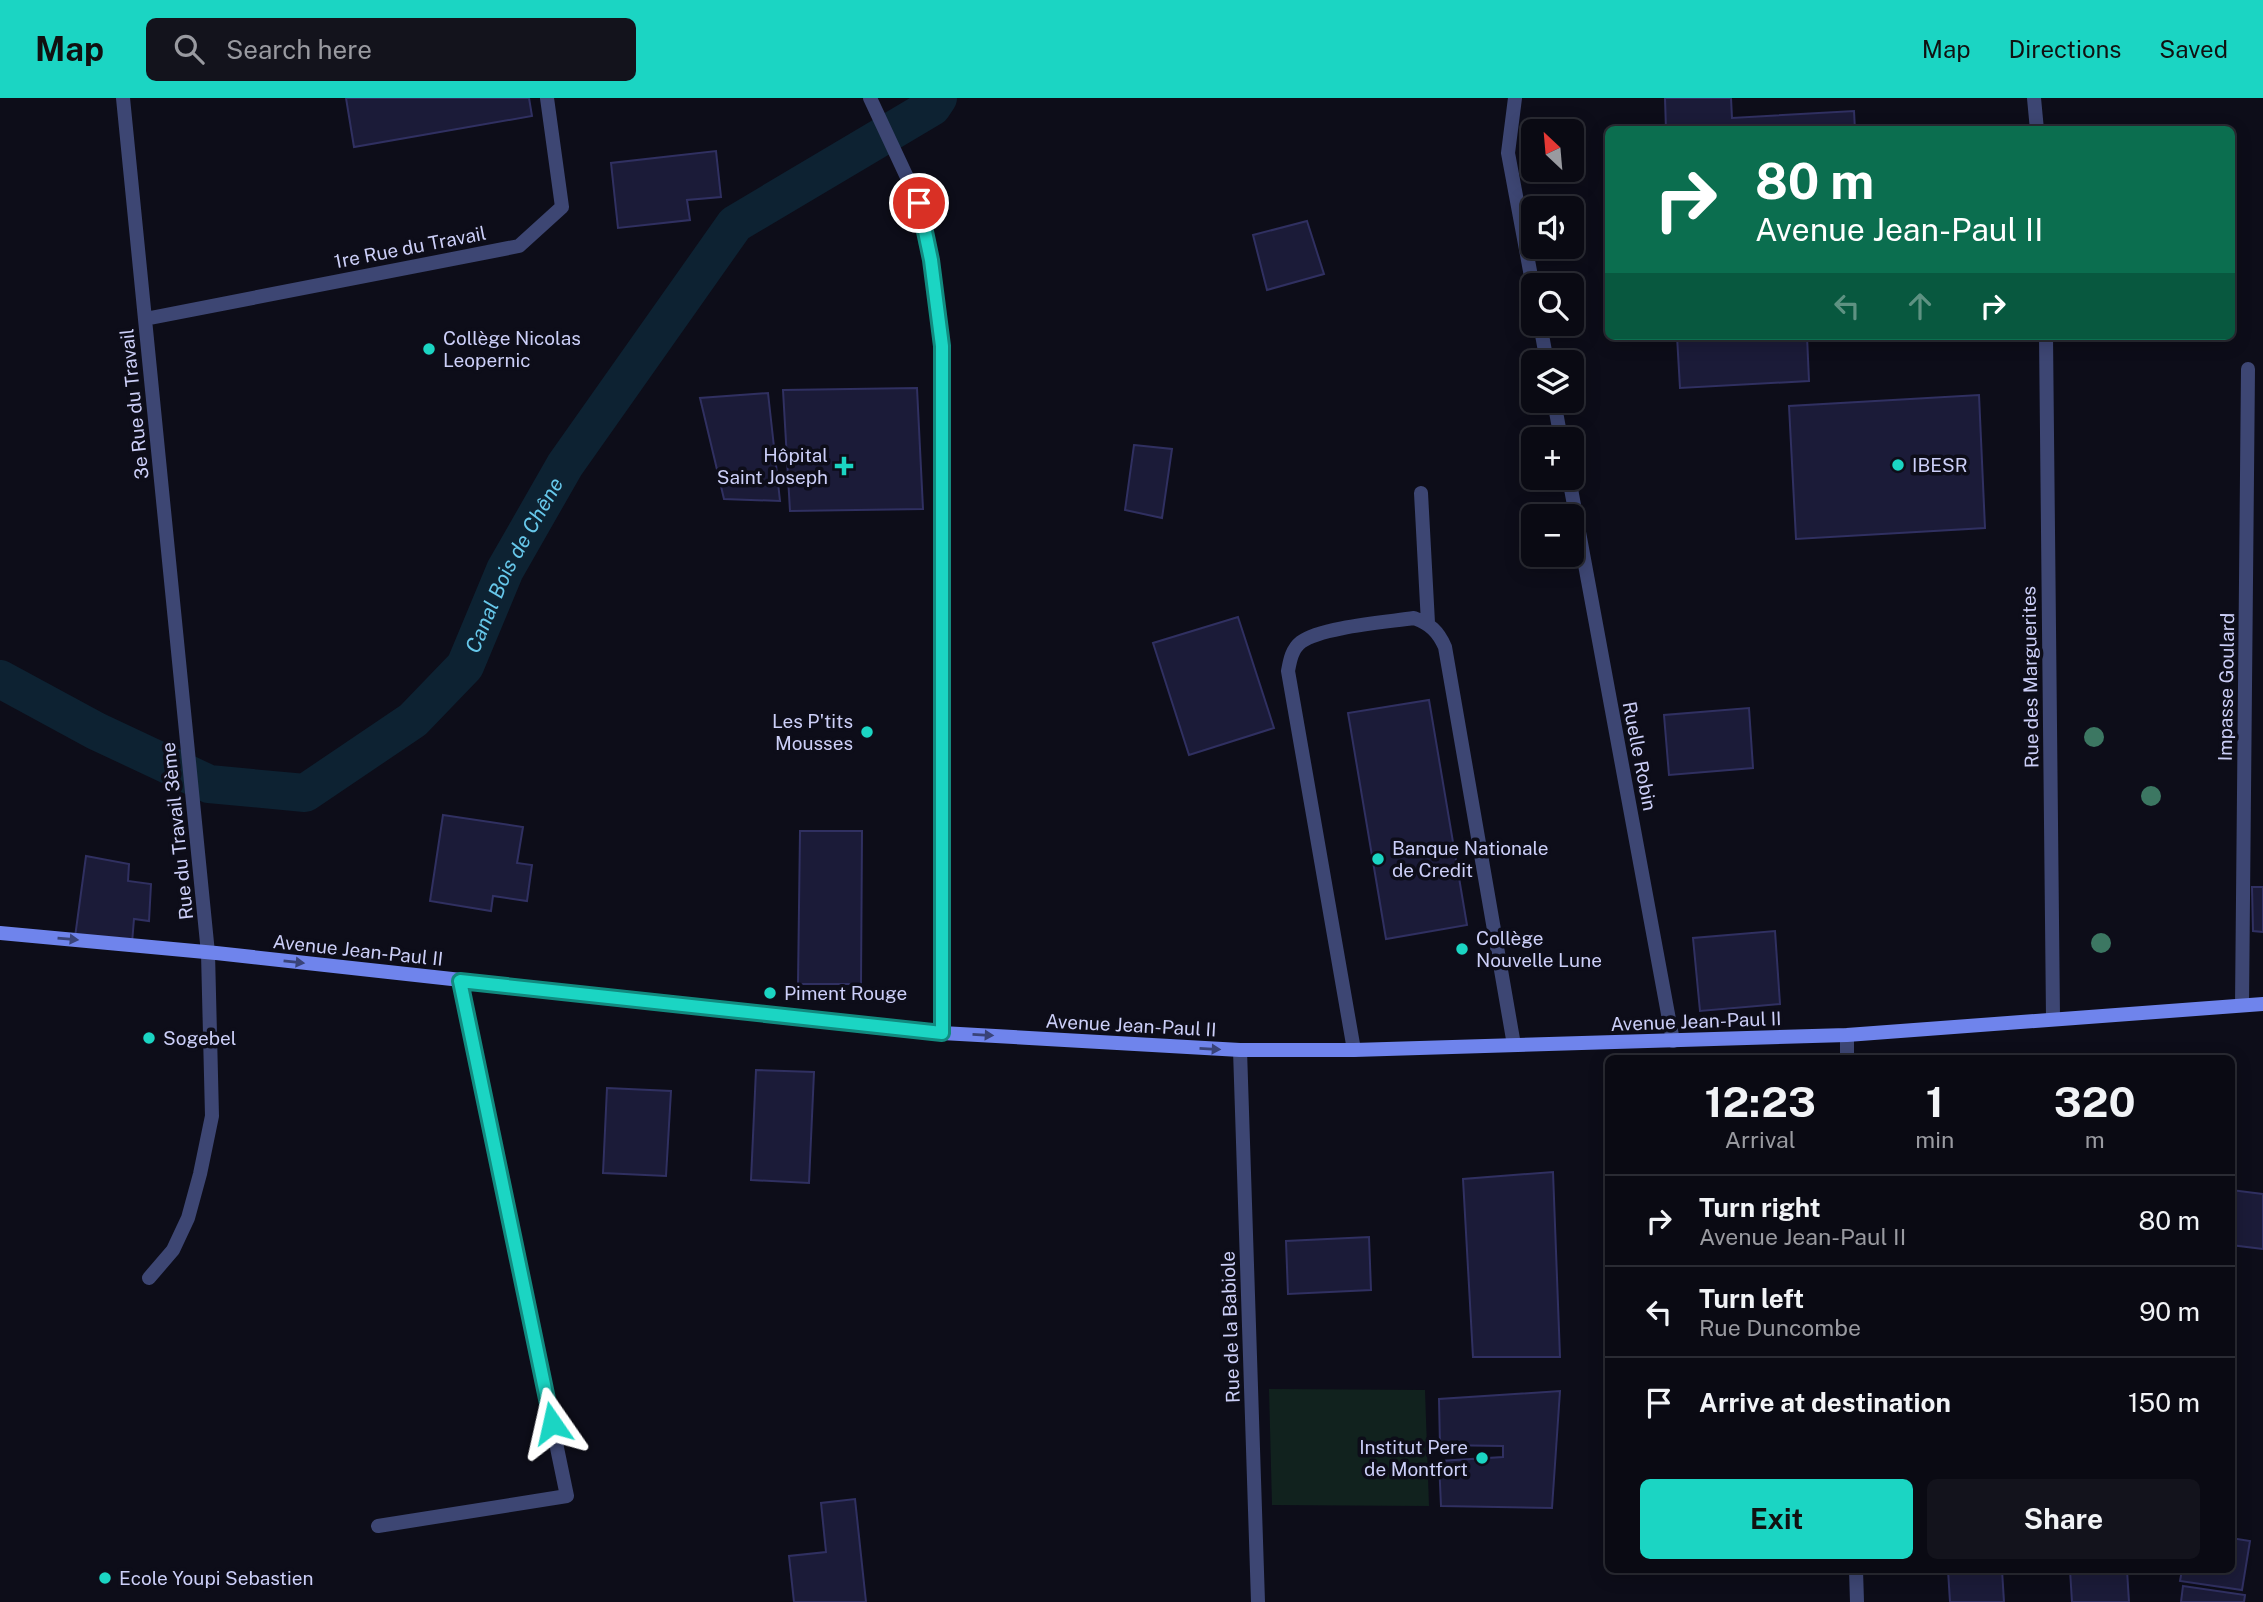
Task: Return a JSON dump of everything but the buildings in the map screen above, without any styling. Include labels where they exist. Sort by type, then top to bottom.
[{"type":"street","name":"3e Rue du Travail","points":[[123,98],[184,705]]},
{"type":"street","name":"1re Rue du Travail","points":[[145,319],[519,246],[562,207],[547,98]]},
{"type":"street","points":[[1515,98],[1508,153],[1530,273]]},
{"type":"street","points":[[2034,98],[2036,126]]},
{"type":"street","points":[[872,102],[919,203],[931,260],[942,346],[942,1033]]},
{"type":"street","name":"Rue des Marguerites","points":[[2046,340],[2053,1018]]},
{"type":"street","name":"Impasse Goulard","points":[[2242,1005],[2248,369]]},
{"type":"street","name":"Ruelle Robin","points":[[1571,490],[1673,1041]]},
{"type":"street","points":[[1421,493],[1428,623]]},
{"type":"street","points":[[1354,1050],[1288,671],[1292,655],[1300,642],[1318,634],[1414,618],[1428,623],[1439,634],[1445,647],[1514,1045]]},
{"type":"street","name":"Rue du Travail 3ème","points":[[149,1278],[173,1250],[188,1217],[212,1115],[208,953],[184,705]]},
{"type":"street","name":"Avenue Jean-Paul II","points":[[0,933],[942,1033],[1240,1050],[1354,1050],[1847,1035],[2263,1004]]},
{"type":"street","points":[[378,1526],[567,1496],[460,981]]},
{"type":"street","points":[[1847,1035],[1847,1055]]},
{"type":"street","name":"Rue de la Babiole","points":[[1240,1050],[1258,1602]]},
{"type":"street","points":[[1856,1573],[1857,1602]]},
{"type":"green space","points":[[1269,1389],[1425,1390],[1429,1506],[1272,1505]]},
{"type":"waterway","name":"Canal Bois de Chêne","points":[[0,679],[96,731],[209,784],[305,793],[413,720],[465,666],[505,570],[565,465],[735,224],[932,107],[938,98]]},
{"type":"place","name":"Collège Nicolas Leopernic","points":[[429,349]]},
{"type":"place","name":"IBESR","points":[[1898,465]]},
{"type":"place","name":"Hôpital Saint Joseph","points":[[844,466]]},
{"type":"place","name":"Les P'tits Mousses","points":[[867,732]]},
{"type":"place","name":"Banque Nationale de Credit","points":[[1378,859]]},
{"type":"place","name":"Collège Nouvelle Lune","points":[[1462,949]]},
{"type":"place","name":"Piment Rouge","points":[[770,993]]},
{"type":"place","name":"Sogebel","points":[[149,1038]]},
{"type":"place","name":"Institut Pere de Montfort","points":[[1482,1458]]},
{"type":"place","name":"Ecole Youpi Sebastien","points":[[105,1578]]},
{"type":"route","points":[[552,1423],[460,981],[942,1033],[942,346],[931,260],[919,203]]}]
